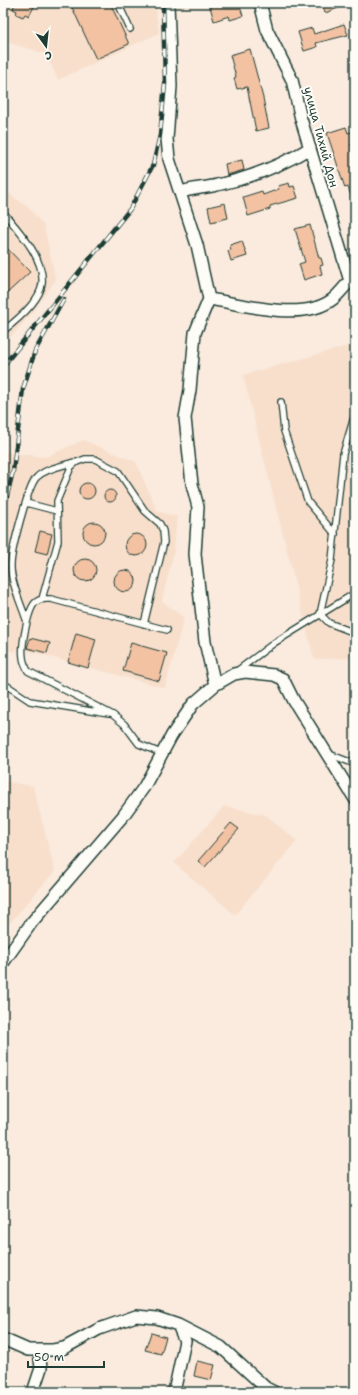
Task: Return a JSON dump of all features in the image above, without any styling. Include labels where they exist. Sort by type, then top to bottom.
[{"type":"street","points":[[168,3],[171,86],[166,139],[169,159],[197,245],[209,299],[195,333],[190,390],[185,418],[192,484],[198,507],[195,554],[205,642],[215,685]]},
{"type":"street","name":"улица Тихий Дон","points":[[260,3],[267,30],[292,80],[310,148],[352,280]]},
{"type":"street","points":[[181,192],[197,187],[216,186],[244,178],[286,163],[310,148]]},
{"type":"street","points":[[209,299],[284,311],[308,309],[323,305],[333,299],[352,280]]},
{"type":"street","points":[[3,963],[32,922],[123,816],[144,786],[163,755],[172,735],[193,704],[215,685],[234,674],[258,672],[274,675],[283,679],[294,701],[355,799]]},
{"type":"street","points":[[3,1339],[28,1350],[40,1351],[64,1348],[99,1329],[136,1316],[157,1318],[178,1325],[221,1347],[266,1388],[274,1392]]},
{"type":"street","points":[[174,1392],[185,1341],[178,1325]]},
{"type":"street","points":[[32,1392],[41,1368],[40,1351]]},
{"type":"lane","points":[[118,3],[130,29]]},
{"type":"lane","points":[[3,212],[31,247],[38,260],[42,284],[33,302],[15,322],[3,331]]},
{"type":"lane","points":[[281,402],[284,431],[308,502],[335,534]]},
{"type":"lane","points":[[320,614],[332,560],[343,454],[355,414]]},
{"type":"lane","points":[[27,624],[11,565],[30,489],[37,477],[47,471],[85,459],[95,459],[118,471],[145,512],[160,524],[163,531],[164,542],[144,624]]},
{"type":"lane","points":[[42,599],[58,541],[59,522],[57,501],[71,467],[77,462]]},
{"type":"lane","points":[[26,503],[57,511]]},
{"type":"lane","points":[[234,674],[274,643],[320,614],[354,595]]},
{"type":"lane","points":[[163,755],[139,744],[124,724],[113,714],[28,672],[23,658],[22,649],[27,624],[34,603],[42,599],[51,598],[167,630]]},
{"type":"lane","points":[[320,614],[329,623],[355,632]]},
{"type":"lane","points":[[3,683],[30,701],[113,714]]},
{"type":"lane","points":[[326,753],[355,764]]},
{"type":"shaded area","points":[[3,3],[155,3],[159,33],[58,80],[46,54],[3,41]]},
{"type":"shaded area","points":[[3,189],[30,209],[44,226],[55,281],[31,314],[3,346]]},
{"type":"shaded area","points":[[355,344],[355,658],[314,659],[243,375]]},
{"type":"shaded area","points":[[83,440],[136,462],[157,511],[177,517],[174,551],[162,601],[184,618],[165,688],[17,648],[15,652],[3,649],[4,452],[46,457]]},
{"type":"shaded area","points":[[3,781],[33,786],[55,871],[3,931]]},
{"type":"shaded area","points":[[224,806],[266,815],[297,841],[235,915],[174,863]]},
{"type":"building","points":[[15,3],[36,3],[29,16],[25,14],[23,17],[16,14],[17,11],[13,9]]},
{"type":"building","points":[[70,3],[110,3],[129,44],[96,59]]},
{"type":"building","points":[[209,3],[239,3],[243,16],[230,20],[229,16],[214,21]]},
{"type":"building","points":[[322,3],[349,3],[349,4],[325,13]]},
{"type":"building","points":[[344,24],[348,35],[316,43],[317,47],[304,51],[298,32],[312,28],[314,34]]},
{"type":"building","points":[[250,49],[269,128],[256,131],[247,87],[237,89],[234,78],[236,77],[230,55]]},
{"type":"building","points":[[346,127],[348,133],[355,131],[355,142],[351,144],[355,156],[355,202],[353,202],[348,187],[345,188],[327,133]]},
{"type":"building","points":[[242,160],[244,170],[227,175],[225,164]]},
{"type":"building","points":[[289,183],[290,187],[294,186],[298,198],[270,206],[270,209],[248,216],[243,197],[262,191],[263,195],[279,189],[278,186]]},
{"type":"building","points":[[225,203],[228,218],[211,222],[208,207]]},
{"type":"building","points":[[310,225],[319,258],[321,258],[323,265],[320,266],[322,274],[304,280],[299,264],[305,262],[295,229]]},
{"type":"building","points":[[242,241],[247,256],[231,261],[228,251],[231,250],[230,245]]},
{"type":"building","points":[[3,244],[30,272],[3,297]]},
{"type":"building","points":[[87,483],[94,488],[95,491],[90,498],[87,499],[80,494],[79,491],[84,484]]},
{"type":"building","points":[[108,490],[112,490],[116,496],[112,502],[108,502],[104,498],[104,494]]},
{"type":"building","points":[[90,522],[98,522],[105,529],[105,537],[98,544],[90,544],[83,537],[83,529]]},
{"type":"building","points":[[40,531],[52,534],[47,554],[35,551]]},
{"type":"building","points":[[136,534],[144,537],[147,545],[144,553],[136,556],[128,553],[125,545],[128,537]]},
{"type":"building","points":[[81,559],[89,559],[96,566],[96,574],[89,581],[81,581],[74,574],[74,566]]},
{"type":"building","points":[[121,570],[129,570],[136,577],[136,585],[129,592],[121,592],[114,585],[114,577]]},
{"type":"building","points":[[76,633],[96,639],[88,668],[68,662]]},
{"type":"building","points":[[30,638],[50,643],[47,653],[27,648]]},
{"type":"building","points":[[131,643],[167,653],[159,681],[123,671]]},
{"type":"building","points":[[231,823],[239,829],[205,867],[198,861]]},
{"type":"building","points":[[151,1333],[166,1337],[161,1354],[145,1350]]},
{"type":"building","points":[[197,1361],[215,1365],[211,1380],[194,1376]]},
{"type":"railway","points":[[3,366],[130,209],[153,165],[160,135],[165,84],[163,3]]},
{"type":"railway","points":[[3,513],[13,471],[23,389],[35,351],[64,299]]}]
